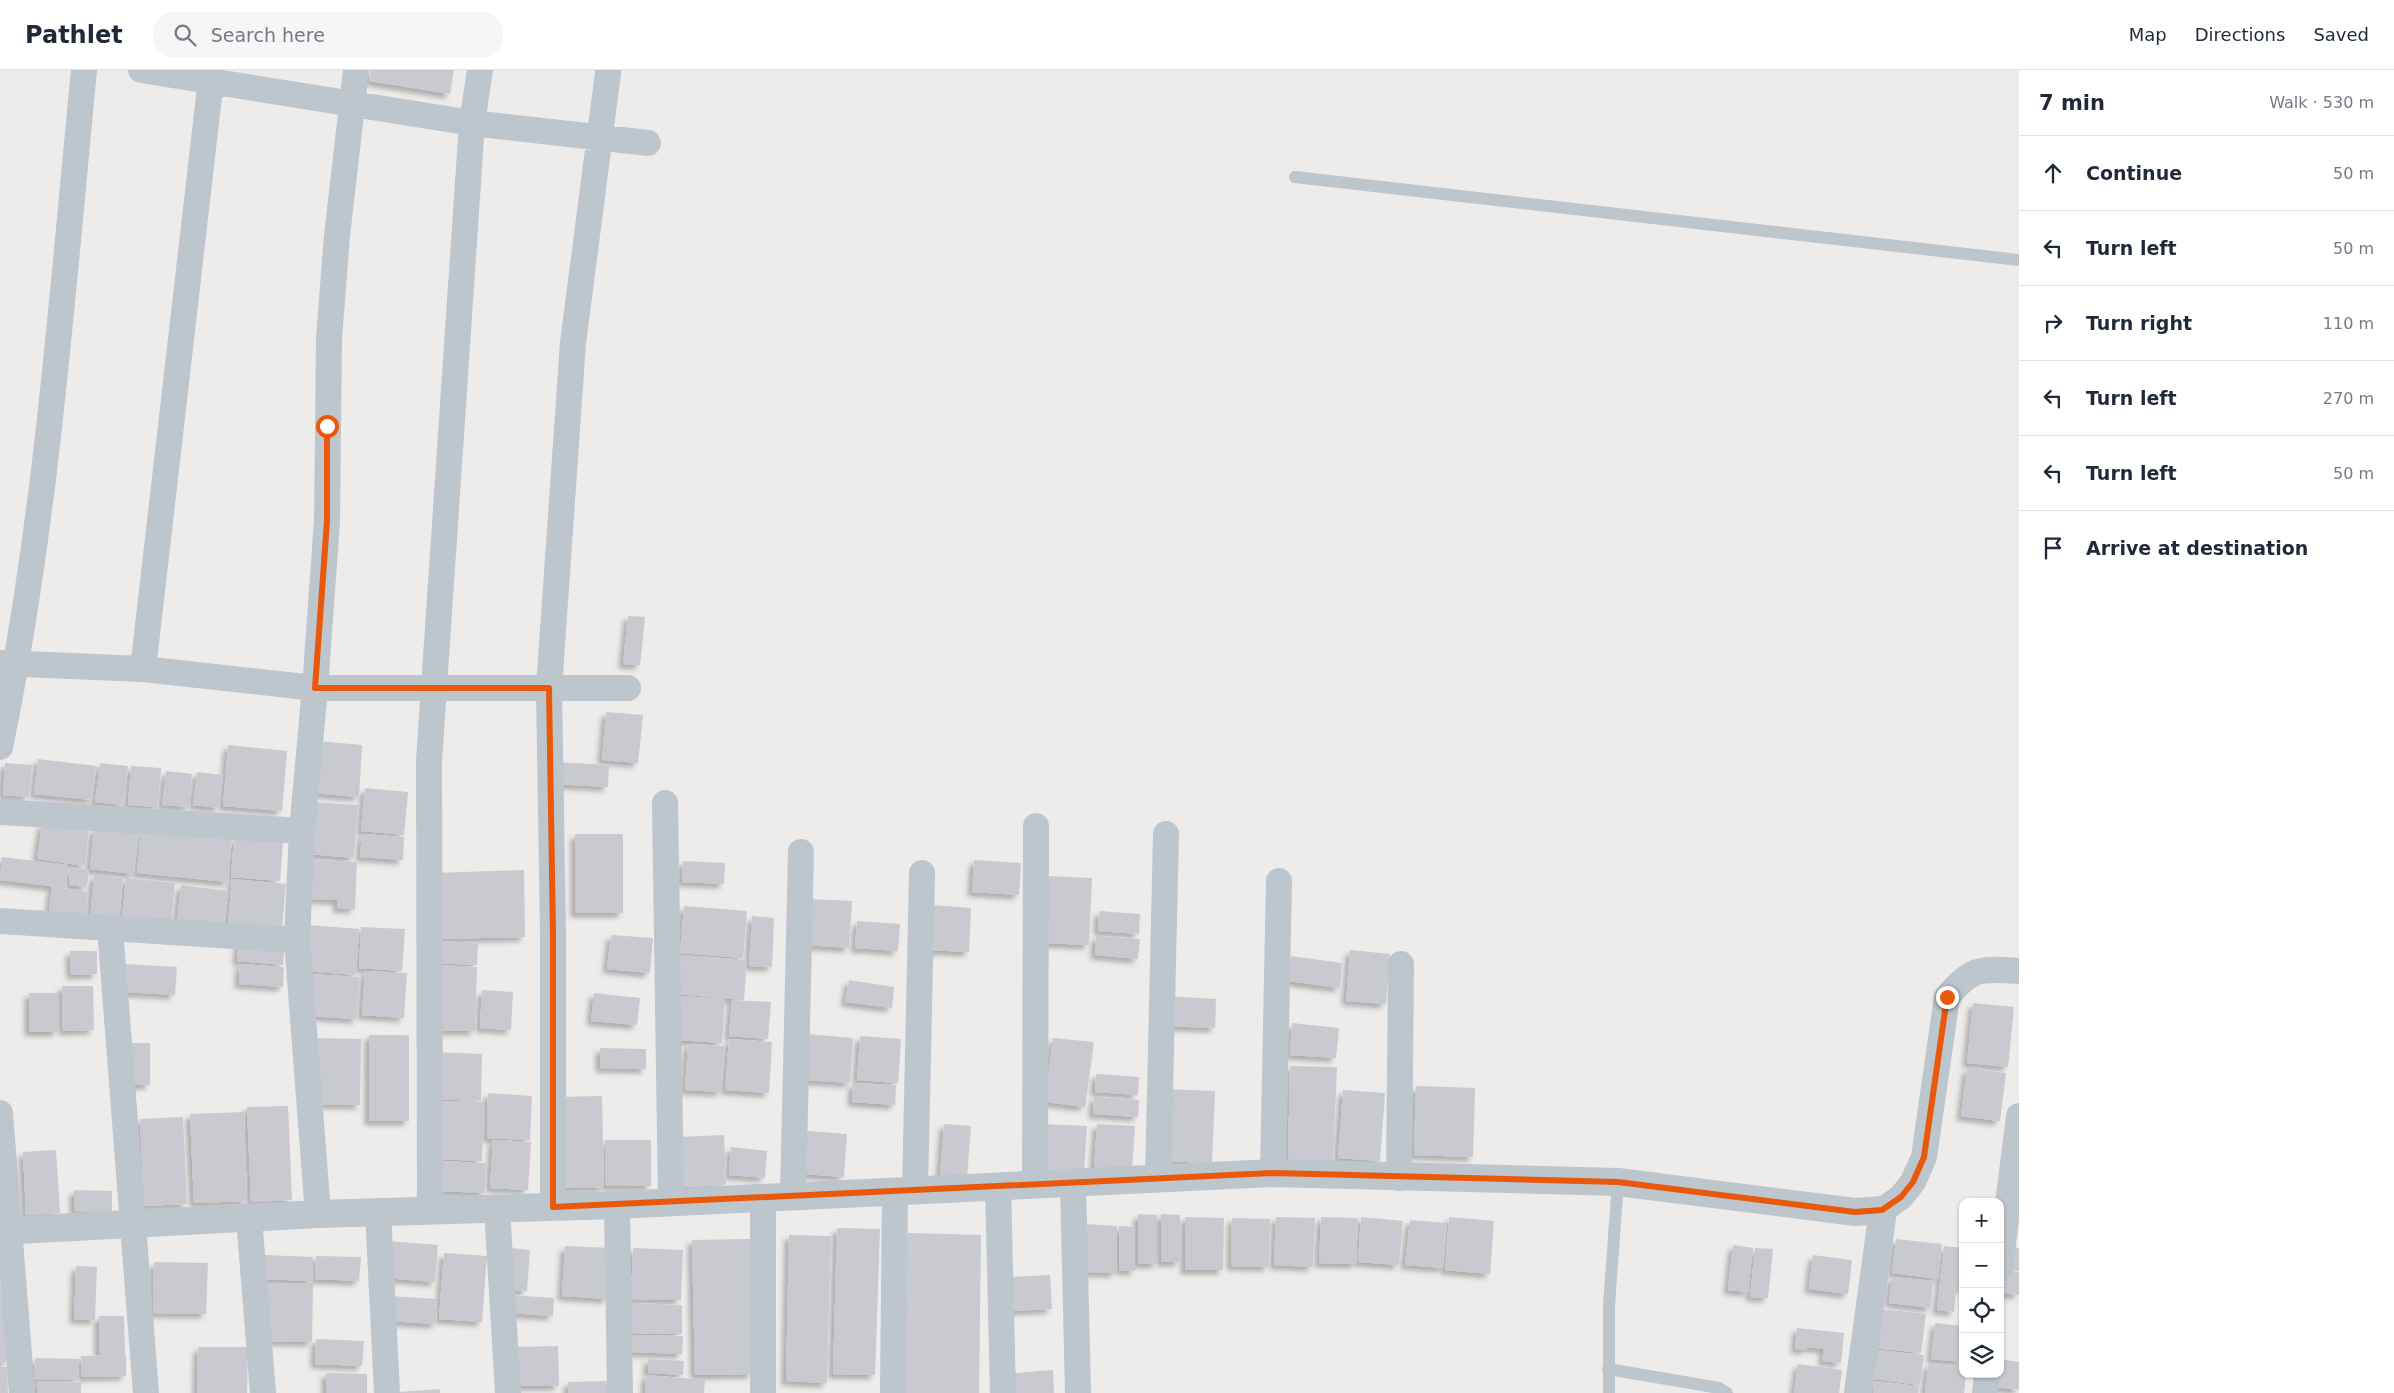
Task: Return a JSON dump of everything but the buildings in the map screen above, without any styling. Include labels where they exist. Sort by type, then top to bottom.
[{"type":"street","points":[[0,747],[8,664],[48,436],[84,70]]},
{"type":"street","points":[[141,70],[211,76],[351,105],[472,123],[648,143]]},
{"type":"street","points":[[318,1214],[297,940],[302,831],[327,521],[329,338],[356,70]]},
{"type":"street","points":[[430,1210],[429,762],[472,123],[480,70]]},
{"type":"street","points":[[553,1207],[553,934],[549,688],[572,344],[608,73]]},
{"type":"street","points":[[143,669],[211,76]]},
{"type":"street","points":[[8,664],[143,669],[315,688],[628,688]]},
{"type":"street","points":[[665,802],[671,1202]]},
{"type":"street","points":[[0,812],[302,831]]},
{"type":"street","points":[[1035,1185],[1036,826]]},
{"type":"street","points":[[1158,1178],[1166,834]]},
{"type":"street","points":[[792,1196],[801,852]]},
{"type":"street","points":[[892,1393],[922,873]]},
{"type":"street","points":[[1274,1173],[1279,881]]},
{"type":"street","points":[[0,921],[297,940]]},
{"type":"street","points":[[110,928],[146,1393]]},
{"type":"street","points":[[1399,1178],[1402,964]]},
{"type":"street","points":[[4,1231],[378,1211],[617,1205],[1274,1173],[1399,1178],[1618,1182],[1855,1212],[1882,1210],[1901,1197],[1913,1182],[1924,1157],[1947,997],[1961,980],[1983,969],[2019,971]]},
{"type":"street","points":[[0,1113],[4,1231],[22,1393]]},
{"type":"street","points":[[2003,1243],[2019,1116]]},
{"type":"street","points":[[1073,1183],[1078,1393]]},
{"type":"street","points":[[998,1186],[1003,1393]]},
{"type":"street","points":[[763,1197],[763,1393]]},
{"type":"street","points":[[617,1205],[620,1393]]},
{"type":"street","points":[[497,1208],[508,1393]]},
{"type":"street","points":[[1858,1393],[1882,1210]]},
{"type":"street","points":[[378,1211],[387,1393]]},
{"type":"street","points":[[249,1218],[263,1393]]},
{"type":"street","points":[[1985,1393],[1987,1378]]},
{"type":"lane","points":[[1295,177],[2019,260]]},
{"type":"lane","points":[[1609,1393],[1609,1305],[1618,1182]]},
{"type":"lane","points":[[1608,1369],[1720,1388],[1727,1393]]},
{"type":"route","points":[[327,426],[327,521],[315,688],[549,688],[553,934],[553,1207],[1274,1173],[1399,1178],[1618,1182],[1855,1212],[1882,1210],[1901,1197],[1913,1182],[1924,1157],[1947,997]]}]
